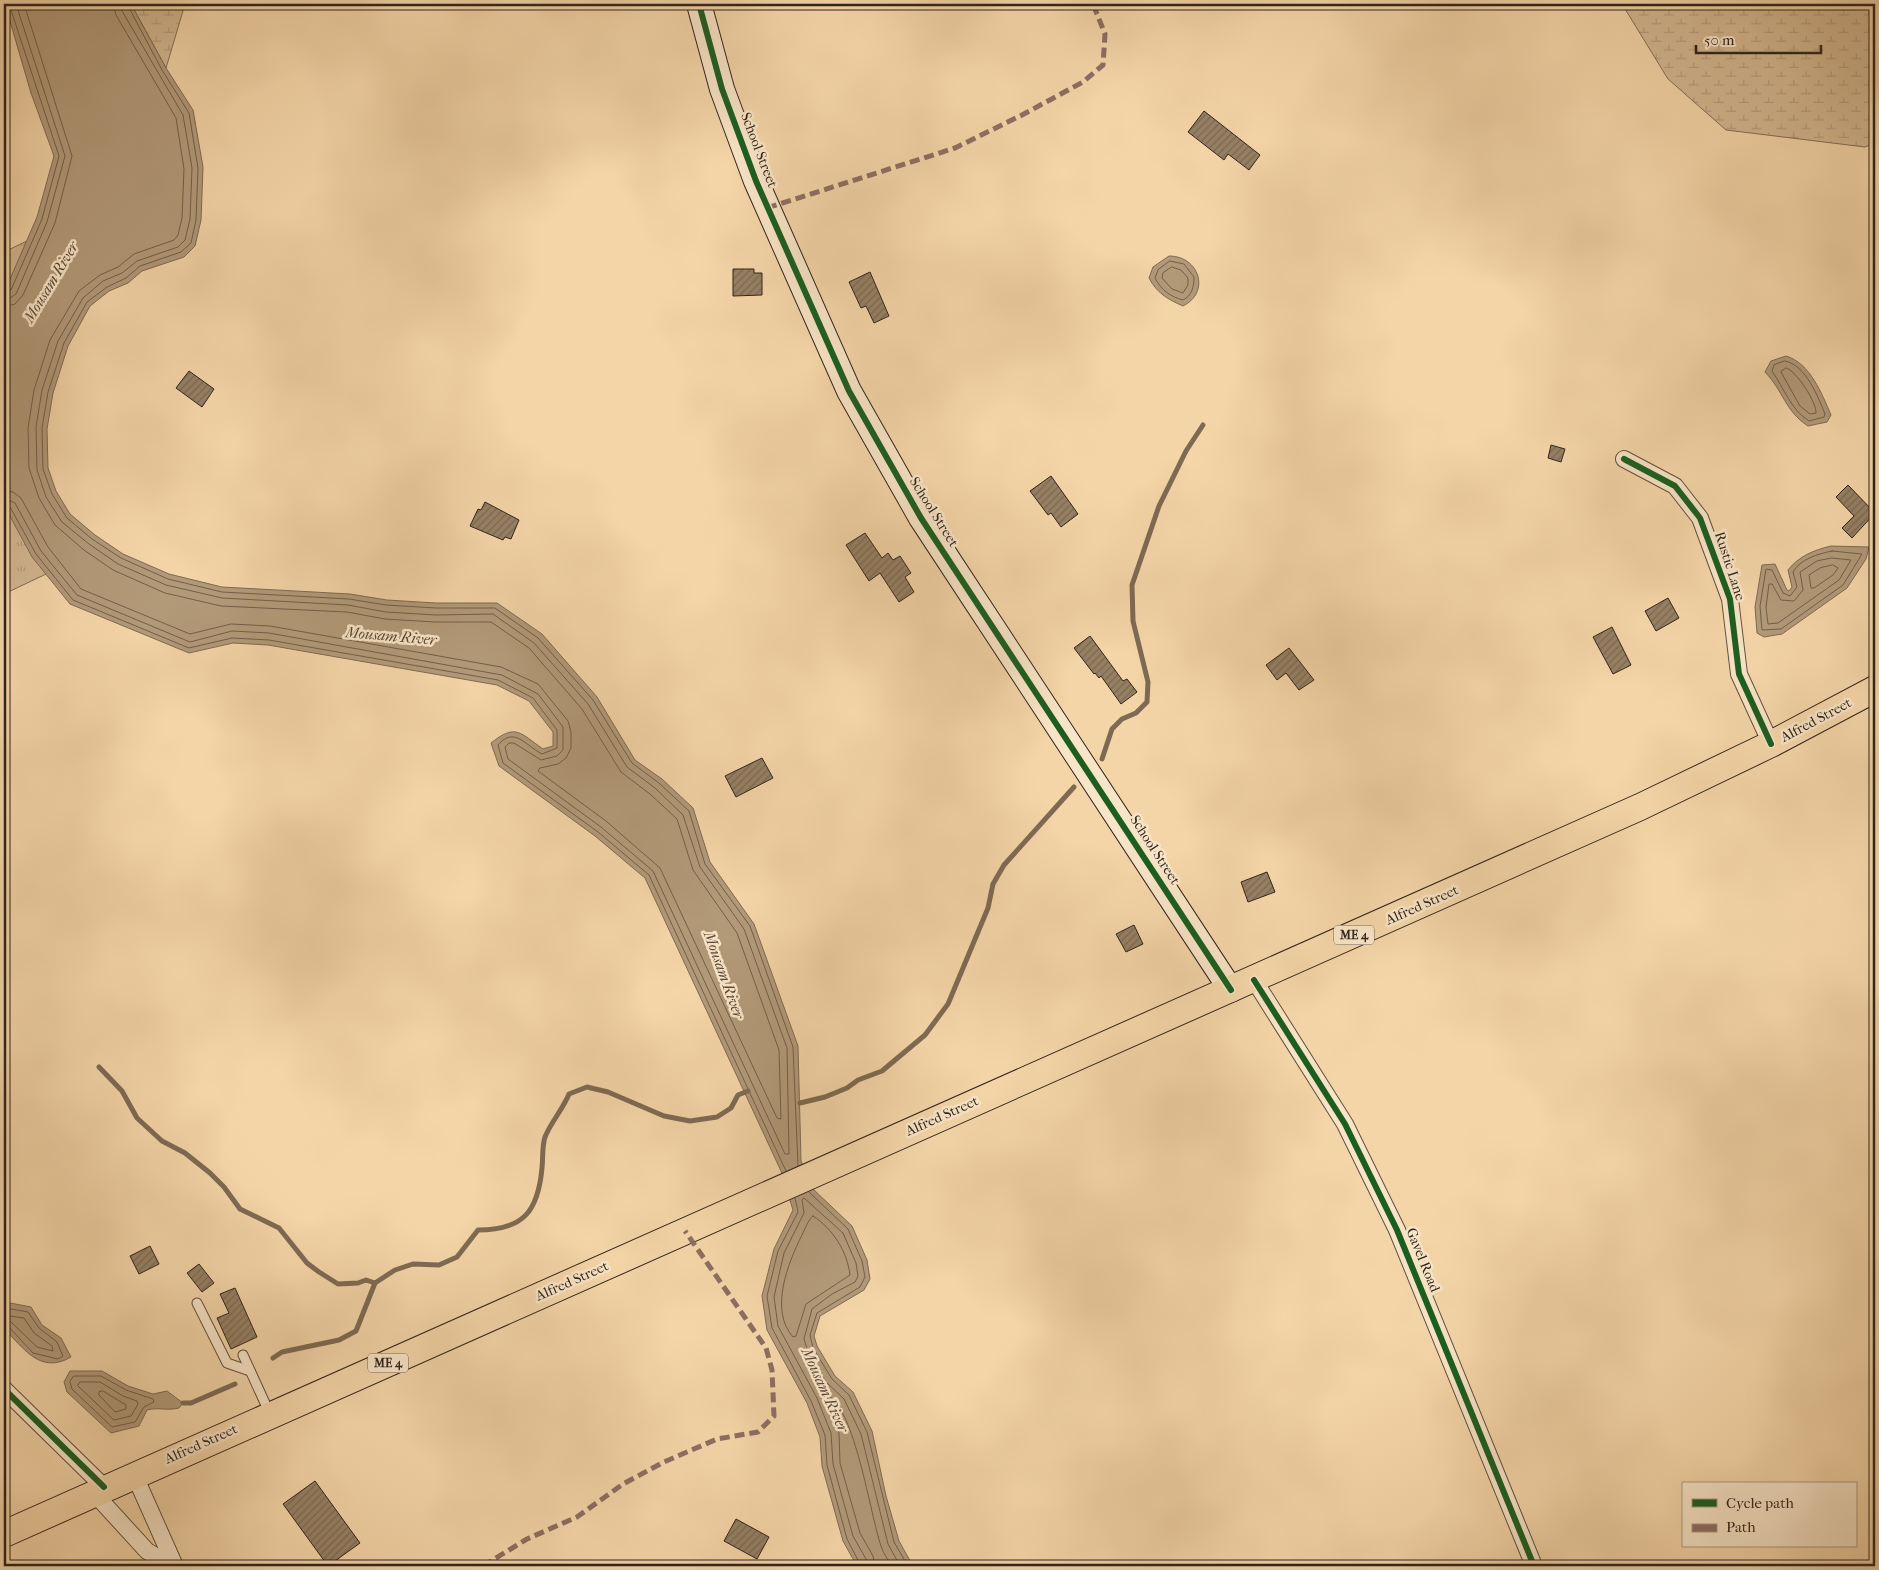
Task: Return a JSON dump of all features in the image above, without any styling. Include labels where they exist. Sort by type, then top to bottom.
[{"type":"main road","name":"Alfred Street","points":[[4,1534],[134,1474],[826,1167],[1243,985],[1640,807],[1771,744],[1875,689]]},
{"type":"street","name":"School Street","points":[[699,4],[722,88],[756,181],[849,391],[921,518],[1243,985]]},
{"type":"street","name":"Rustic Lane","points":[[1624,458],[1675,486],[1700,518],[1730,599],[1740,674],[1771,744]]},
{"type":"street","name":"Gavel Road","points":[[1243,985],[1345,1124],[1397,1230],[1534,1566]]},
{"type":"street","points":[[4,1389],[99,1490],[147,1551],[174,1566]]},
{"type":"street","points":[[134,1474],[174,1566]]},
{"type":"lane","points":[[197,1303],[227,1363],[250,1371]]},
{"type":"lane","points":[[243,1355],[270,1414]]},
{"type":"green space","points":[[131,4],[185,4],[166,68]]},
{"type":"green space","points":[[1622,4],[1875,4],[1875,143],[1865,147],[1726,130],[1668,79]]},
{"type":"green space","points":[[98,207],[26,341],[63,566],[4,594],[4,252]]},
{"type":"water","name":"Mousam River","points":[[5,4],[131,4],[166,68],[193,110],[203,167],[201,220],[195,246],[184,257],[142,271],[128,283],[109,291],[90,306],[68,346],[53,393],[47,429],[48,468],[56,491],[70,514],[95,535],[123,554],[169,574],[222,587],[350,594],[387,600],[436,603],[497,603],[542,634],[597,697],[635,760],[662,779],[693,808],[710,862],[754,924],[798,1046],[801,1161],[814,1190],[852,1226],[867,1260],[870,1279],[864,1290],[820,1316],[814,1336],[817,1346],[835,1376],[853,1392],[872,1431],[886,1496],[899,1541],[913,1566],[857,1566],[843,1541],[822,1466],[820,1437],[807,1403],[767,1330],[762,1296],[774,1249],[793,1210],[781,1171],[645,878],[595,836],[499,766],[491,743],[506,733],[518,732],[543,749],[553,746],[553,732],[529,701],[497,685],[268,645],[233,643],[189,653],[70,604],[32,557],[4,505],[4,293],[37,217],[54,156],[31,93]]},
{"type":"water","points":[[1169,256],[1188,262],[1198,276],[1197,292],[1192,300],[1183,306],[1163,295],[1155,288],[1149,278],[1153,267]]},
{"type":"water","points":[[1786,356],[1802,365],[1814,380],[1831,415],[1827,422],[1808,426],[1800,420],[1789,408],[1765,372],[1771,361]]},
{"type":"water","points":[[1831,546],[1869,547],[1866,559],[1847,588],[1782,634],[1764,637],[1757,633],[1755,607],[1762,565],[1775,564],[1789,591],[1792,587],[1788,570],[1792,565],[1807,554]]},
{"type":"water","points":[[10,1303],[31,1307],[42,1325],[61,1338],[71,1357],[60,1362],[50,1363],[33,1357],[26,1351],[4,1329],[4,1306]]},
{"type":"water","points":[[70,1371],[102,1371],[128,1386],[153,1394],[167,1391],[183,1403],[179,1408],[147,1410],[139,1426],[111,1433],[67,1392],[64,1382]]},
{"type":"building","points":[[1204,111],[1260,155],[1249,170],[1228,154],[1224,160],[1188,132]]},
{"type":"building","points":[[733,269],[754,269],[754,273],[762,273],[762,295],[733,296]]},
{"type":"building","points":[[870,272],[889,316],[874,323],[866,306],[861,308],[849,282]]},
{"type":"building","points":[[189,371],[214,389],[202,407],[176,388]]},
{"type":"building","points":[[1551,445],[1565,449],[1561,462],[1548,458]]},
{"type":"building","points":[[1051,476],[1078,514],[1061,527],[1051,513],[1048,515],[1030,491]]},
{"type":"building","points":[[1848,485],[1875,513],[1852,538],[1842,528],[1854,516],[1836,497]]},
{"type":"building","points":[[485,502],[519,520],[511,539],[505,537],[503,540],[470,526],[478,509],[481,510]]},
{"type":"building","points":[[865,533],[882,558],[888,553],[893,560],[900,556],[911,573],[905,577],[914,592],[899,602],[880,573],[869,581],[846,545]]},
{"type":"building","points":[[1668,598],[1679,618],[1656,631],[1645,611]]},
{"type":"building","points":[[1612,627],[1631,665],[1613,674],[1593,637]]},
{"type":"building","points":[[1090,636],[1123,681],[1127,679],[1137,692],[1121,704],[1101,676],[1099,678],[1094,674],[1074,648]]},
{"type":"building","points":[[1289,648],[1314,680],[1299,690],[1286,673],[1277,680],[1266,665]]},
{"type":"building","points":[[762,758],[773,778],[736,797],[725,776]]},
{"type":"building","points":[[1267,872],[1275,892],[1248,902],[1241,882]]},
{"type":"building","points":[[1134,925],[1143,944],[1126,952],[1116,934]]},
{"type":"building","points":[[150,1246],[159,1264],[139,1274],[130,1256]]},
{"type":"building","points":[[199,1264],[214,1283],[202,1292],[187,1273]]},
{"type":"building","points":[[235,1288],[257,1337],[231,1349],[217,1318],[229,1313],[220,1294]]},
{"type":"building","points":[[315,1481],[360,1543],[328,1566],[283,1504]]},
{"type":"building","points":[[736,1519],[769,1537],[757,1559],[724,1541]]},
{"type":"waterway","points":[[1102,759],[1112,729],[1122,719],[1136,713],[1147,702],[1148,682],[1133,621],[1132,585],[1159,506],[1186,451],[1203,425]]},
{"type":"waterway","points":[[800,1103],[825,1097],[847,1088],[858,1080],[882,1071],[925,1035],[948,1004],[988,908],[993,884],[1004,865],[1074,787]]},
{"type":"waterway","points":[[99,1067],[122,1091],[137,1118],[162,1141],[185,1153],[210,1173],[224,1187],[240,1209],[279,1228],[307,1263],[338,1284],[358,1283],[366,1280],[375,1283],[395,1270],[413,1264],[439,1265],[457,1257],[478,1230],[507,1226],[517,1222],[526,1215],[537,1196],[545,1137],[569,1094],[587,1087],[608,1092],[664,1116],[690,1121],[717,1117],[731,1108],[738,1095],[748,1091]]},
{"type":"waterway","points":[[273,1358],[282,1352],[339,1340],[356,1331],[375,1283]]},
{"type":"waterway","points":[[183,1403],[191,1403],[235,1384]]},
{"type":"marked path","points":[[767,208],[955,148],[1083,82],[1103,65],[1105,34],[1093,4]]},
{"type":"marked path","points":[[483,1566],[527,1539],[577,1517],[623,1484],[664,1462],[717,1439],[758,1432],[774,1416],[772,1370],[766,1348],[685,1231]]},
{"type":"cycle path","points":[[699,4],[722,89],[756,181],[849,391],[921,518],[1231,990]]},
{"type":"cycle path","points":[[1624,459],[1675,486],[1700,518],[1730,599],[1739,674],[1771,744]]},
{"type":"cycle path","points":[[1254,980],[1345,1124],[1397,1230],[1534,1566]]},
{"type":"cycle path","points":[[4,1389],[104,1487]]}]
